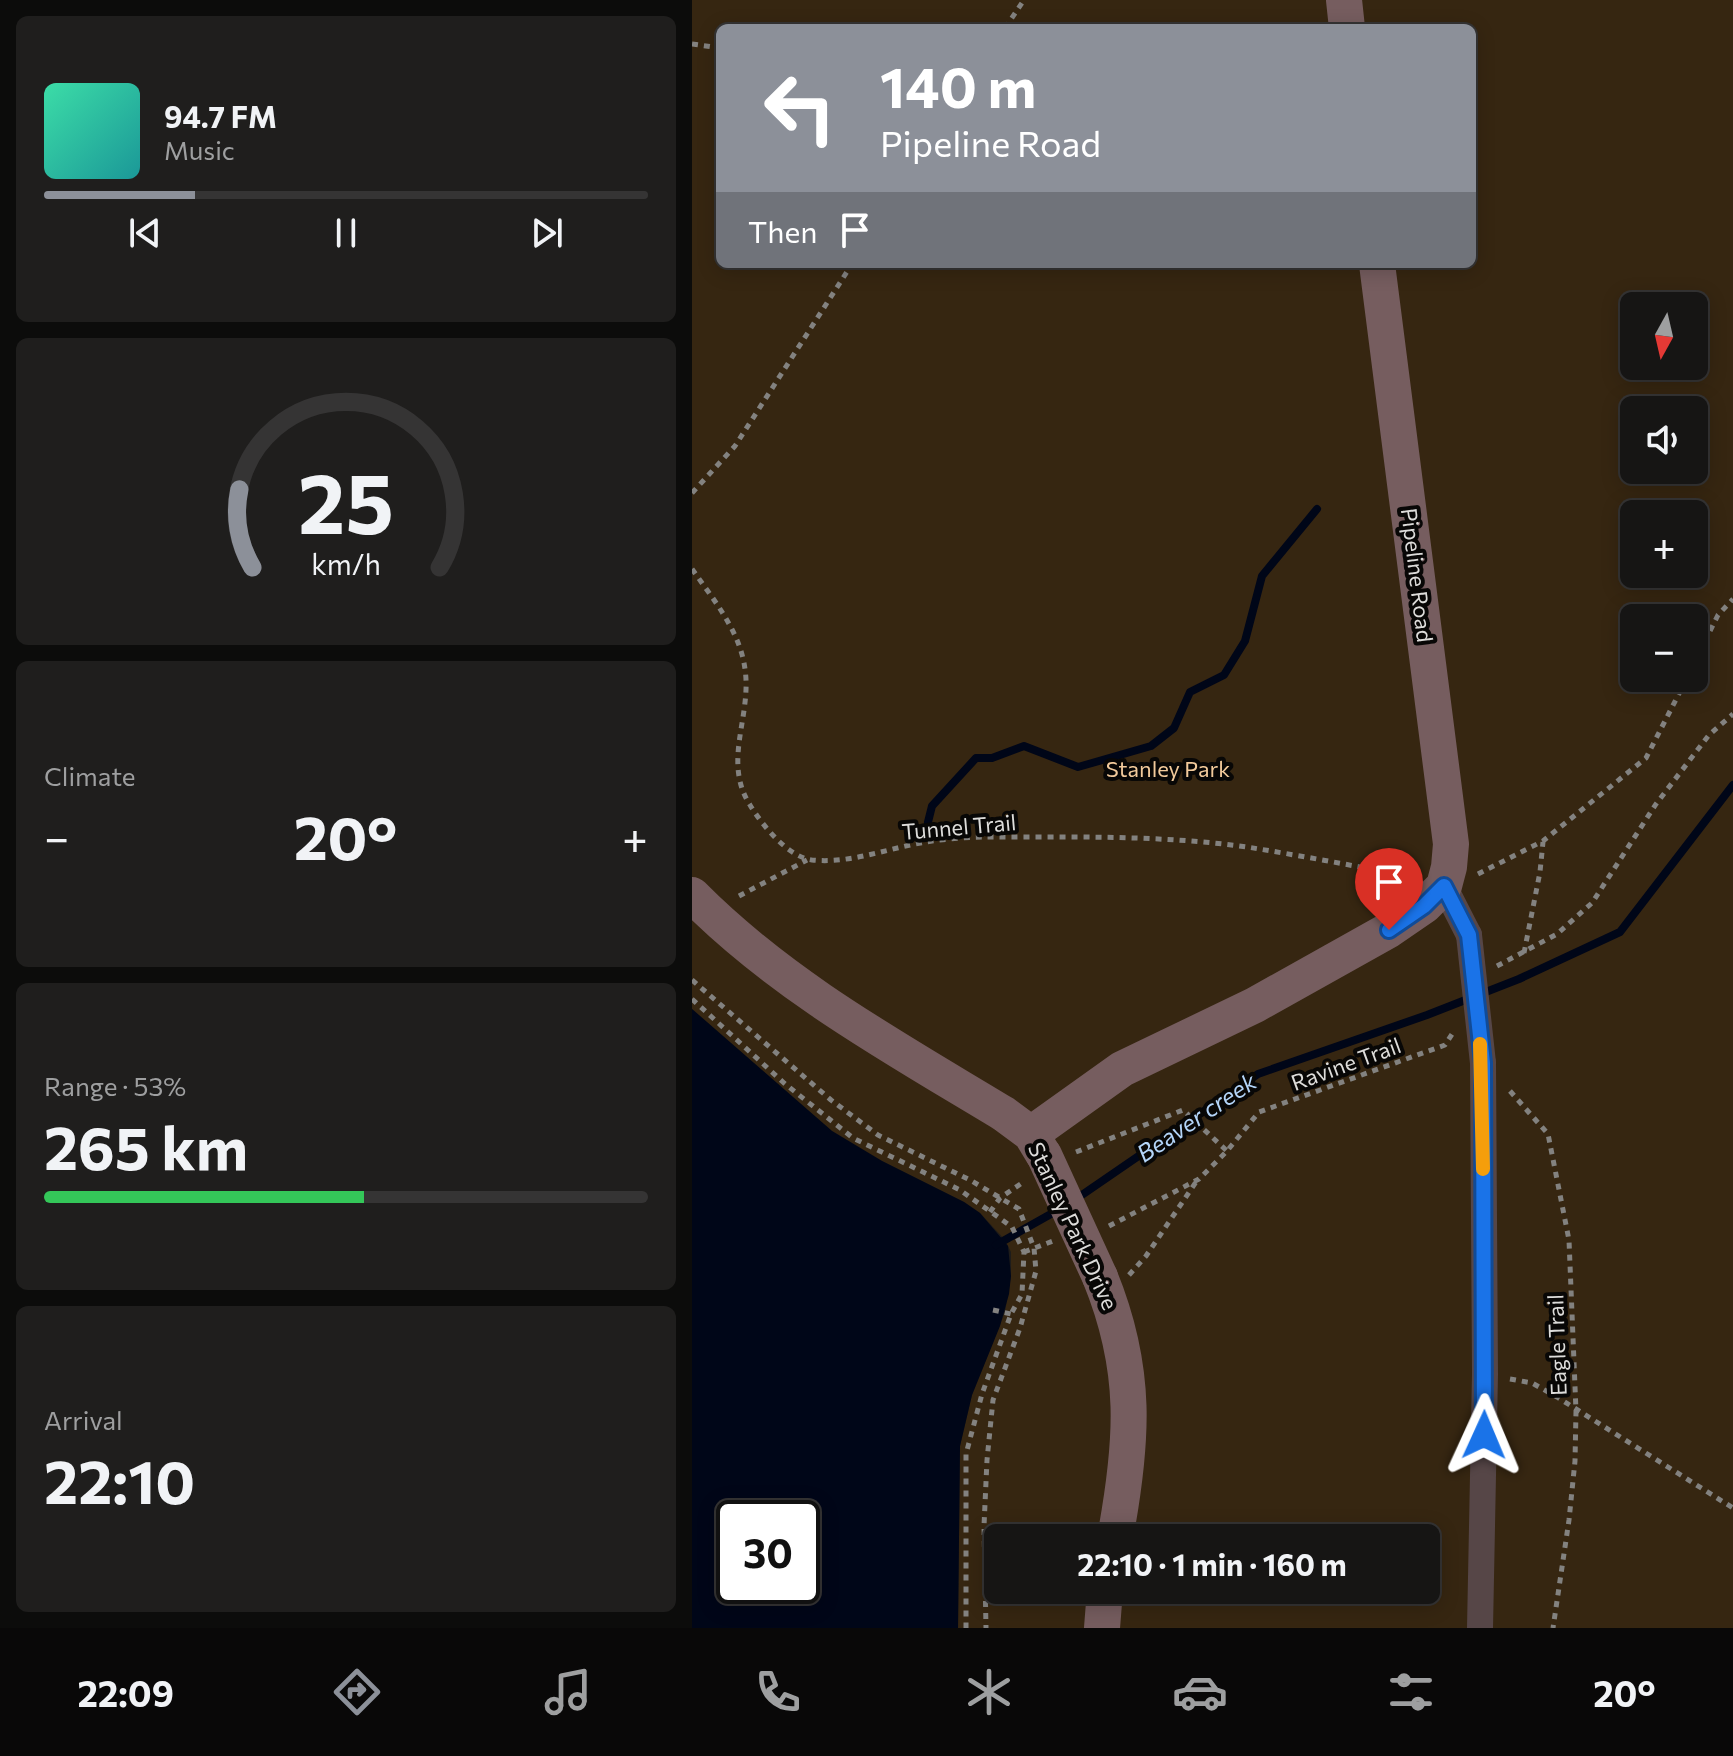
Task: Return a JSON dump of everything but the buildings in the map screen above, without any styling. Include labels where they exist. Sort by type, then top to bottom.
[{"type":"street","points":[[1344,0],[1347,24]]},
{"type":"street","name":"Pipeline Road","points":[[1378,268],[1451,844],[1444,886]]},
{"type":"street","points":[[1044,1156],[1122,1069],[1255,1005],[1389,930],[1424,906],[1444,886],[1469,935],[1492,1071],[1480,1628]]},
{"type":"street","name":"Stanley Park Drive","points":[[692,895],[764,959],[816,998],[1004,1114],[1044,1156],[1114,1277],[1128,1395],[1126,1475],[1117,1524]]},
{"type":"street","points":[[1102,1628],[1104,1604]]},
{"type":"path","points":[[1008,24],[1024,0]]},
{"type":"path","points":[[692,44],[716,47]]},
{"type":"path","points":[[692,493],[735,446],[849,268]]},
{"type":"path","points":[[692,569],[741,646],[746,696],[737,778],[750,805],[775,835],[786,847],[808,859]]},
{"type":"path","points":[[1708,635],[1718,615],[1733,599]]},
{"type":"path","points":[[1444,886],[1469,878],[1543,841],[1646,758],[1680,692]]},
{"type":"path","points":[[1490,969],[1557,934],[1592,903],[1656,804],[1709,735],[1733,714]]},
{"type":"path","name":"Tunnel Trail","points":[[808,859],[837,860],[927,842],[982,837],[1119,839],[1244,847],[1363,868],[1404,879],[1429,880],[1444,886]]},
{"type":"path","points":[[1524,953],[1543,841]]},
{"type":"path","points":[[735,898],[808,859]]},
{"type":"path","points":[[692,980],[831,1100],[878,1135],[970,1180],[1019,1209],[1034,1248],[1036,1271],[1020,1328],[993,1400],[984,1526],[986,1628]]},
{"type":"path","points":[[692,999],[784,1083],[853,1138],[960,1190],[1012,1227],[1023,1251],[1022,1294],[1011,1314],[982,1394],[966,1454],[966,1628]]},
{"type":"path","name":"Ravine Trail","points":[[1100,1231],[1199,1179],[1259,1112],[1445,1045],[1460,1024]]},
{"type":"path","name":"Eagle Trail","points":[[1492,1071],[1548,1134],[1569,1240],[1576,1411],[1569,1520],[1553,1628]]},
{"type":"path","points":[[990,1212],[1000,1198],[1044,1156],[1183,1110],[1227,1151]]},
{"type":"path","points":[[1114,1277],[1146,1256],[1199,1179]]},
{"type":"path","points":[[1023,1251],[1065,1238]]},
{"type":"path","points":[[993,1310],[1011,1314]]},
{"type":"path","points":[[1485,1374],[1532,1383],[1733,1508]]},
{"type":"green space","name":"Stanley Park","points":[[692,0],[1733,0],[1733,1628],[958,1628],[960,1446],[972,1395],[1005,1312],[1011,1252],[1005,1240],[980,1213],[832,1131],[692,1009]]},
{"type":"water","points":[[692,1009],[832,1131],[882,1161],[964,1202],[980,1213],[1008,1246],[1009,1294],[1000,1326],[972,1395],[960,1446],[958,1628],[692,1628]]},
{"type":"waterway","points":[[928,822],[932,806],[976,758],[992,758],[1024,746],[1078,767],[1151,746],[1174,728],[1190,692],[1224,675],[1245,641],[1262,576],[1317,509]]},
{"type":"waterway","name":"Beaver creek","points":[[1076,1199],[1258,1074],[1519,979],[1620,932],[1733,785]]},
{"type":"waterway","name":"Beaver creek","points":[[996,1245],[1058,1210]]},
{"type":"slow traffic","points":[[1480,1044],[1483,1063],[1483,1169]]},
{"type":"route","points":[[1389,930],[1424,906],[1444,886],[1469,935],[1483,1063],[1484,1435]]}]
